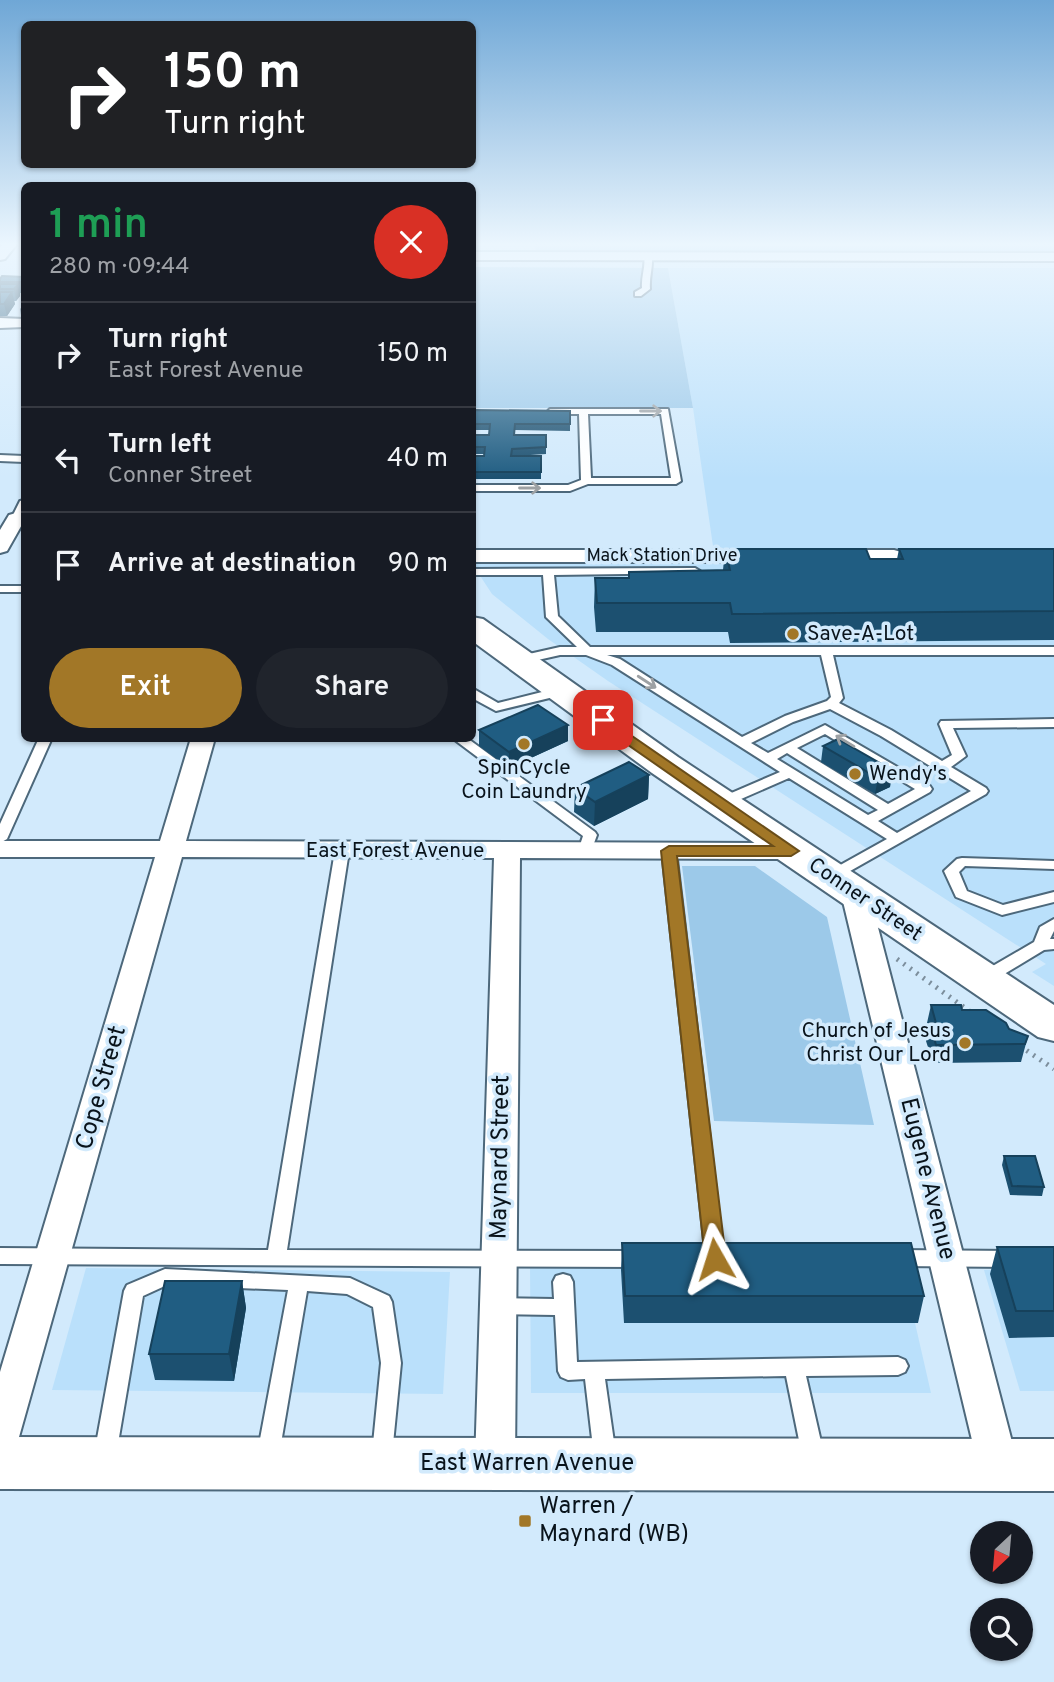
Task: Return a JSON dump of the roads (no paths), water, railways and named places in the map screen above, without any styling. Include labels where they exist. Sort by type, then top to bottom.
[{"type":"main road","name":"Conner Street","points":[[478,636],[520,660],[791,851],[850,900],[980,998],[1053,1024]]},
{"type":"main road","name":"East Warren Avenue","points":[[0,1463],[1054,1465]]},
{"type":"street","points":[[0,323],[21,323]]},
{"type":"street","points":[[0,547],[16,515]]},
{"type":"street","name":"Mack Station Drive","points":[[476,556],[772,556]]},
{"type":"street","points":[[813,556],[894,556]]},
{"type":"street","name":"Cope Street","points":[[0,1437],[202,742]]},
{"type":"street","name":"East Forest Avenue","points":[[0,849],[791,851]]},
{"type":"street","name":"Maynard Street","points":[[495,1464],[507,851]]},
{"type":"street","name":"Eugene Avenue","points":[[850,900],[946,1258],[998,1465]]},
{"type":"lane","points":[[476,488],[570,488],[586,481],[676,481],[666,411],[541,411]]},
{"type":"lane","points":[[583,411],[586,481]]},
{"type":"lane","points":[[0,458],[21,458]]},
{"type":"lane","points":[[476,572],[709,571]]},
{"type":"lane","points":[[548,572],[552,617],[587,651],[616,662],[740,743],[897,839]]},
{"type":"lane","points":[[0,589],[21,589]]},
{"type":"lane","points":[[740,743],[789,719],[831,704],[837,698],[826,650]]},
{"type":"lane","points":[[520,660],[560,651],[1054,651]]},
{"type":"lane","points":[[476,694],[496,707],[562,691]]},
{"type":"lane","points":[[831,704],[981,791],[897,839],[850,900]]},
{"type":"lane","points":[[942,767],[959,756],[945,724],[1054,723]]},
{"type":"lane","points":[[766,758],[825,729],[925,789],[868,821]]},
{"type":"lane","points":[[0,839],[44,742]]},
{"type":"lane","points":[[463,742],[590,835],[585,850]]},
{"type":"lane","points":[[787,748],[888,810]]},
{"type":"lane","points":[[720,803],[790,773]]},
{"type":"lane","points":[[276,1258],[342,851]]},
{"type":"lane","points":[[669,851],[715,1259]]},
{"type":"lane","points":[[1054,865],[962,862],[951,871],[961,894],[1002,910],[1054,897]]},
{"type":"lane","points":[[980,998],[1048,944],[1045,930],[1054,924]]},
{"type":"lane","points":[[0,1256],[662,1259]]},
{"type":"lane","points":[[878,1258],[1027,1259]]},
{"type":"lane","points":[[103,1463],[134,1290],[165,1277],[350,1286],[382,1302],[391,1363],[381,1464]]},
{"type":"lane","points":[[563,1282],[568,1371],[898,1366]]},
{"type":"lane","points":[[267,1464],[299,1283]]},
{"type":"lane","points":[[499,1307],[564,1307]]},
{"type":"lane","points":[[794,1367],[815,1465]]},
{"type":"lane","points":[[594,1370],[606,1464]]},
{"type":"place","name":"Save-A-Lot","points":[[793,634]]},
{"type":"place","name":"SpinCycle Coin Laundry","points":[[524,744]]},
{"type":"place","name":"Wendy's","points":[[855,774]]},
{"type":"place","name":"Church of Jesus Christ Our Lord","points":[[965,1043]]},
{"type":"place","name":"Warren / Maynard (WB)","points":[[525,1521]]}]
